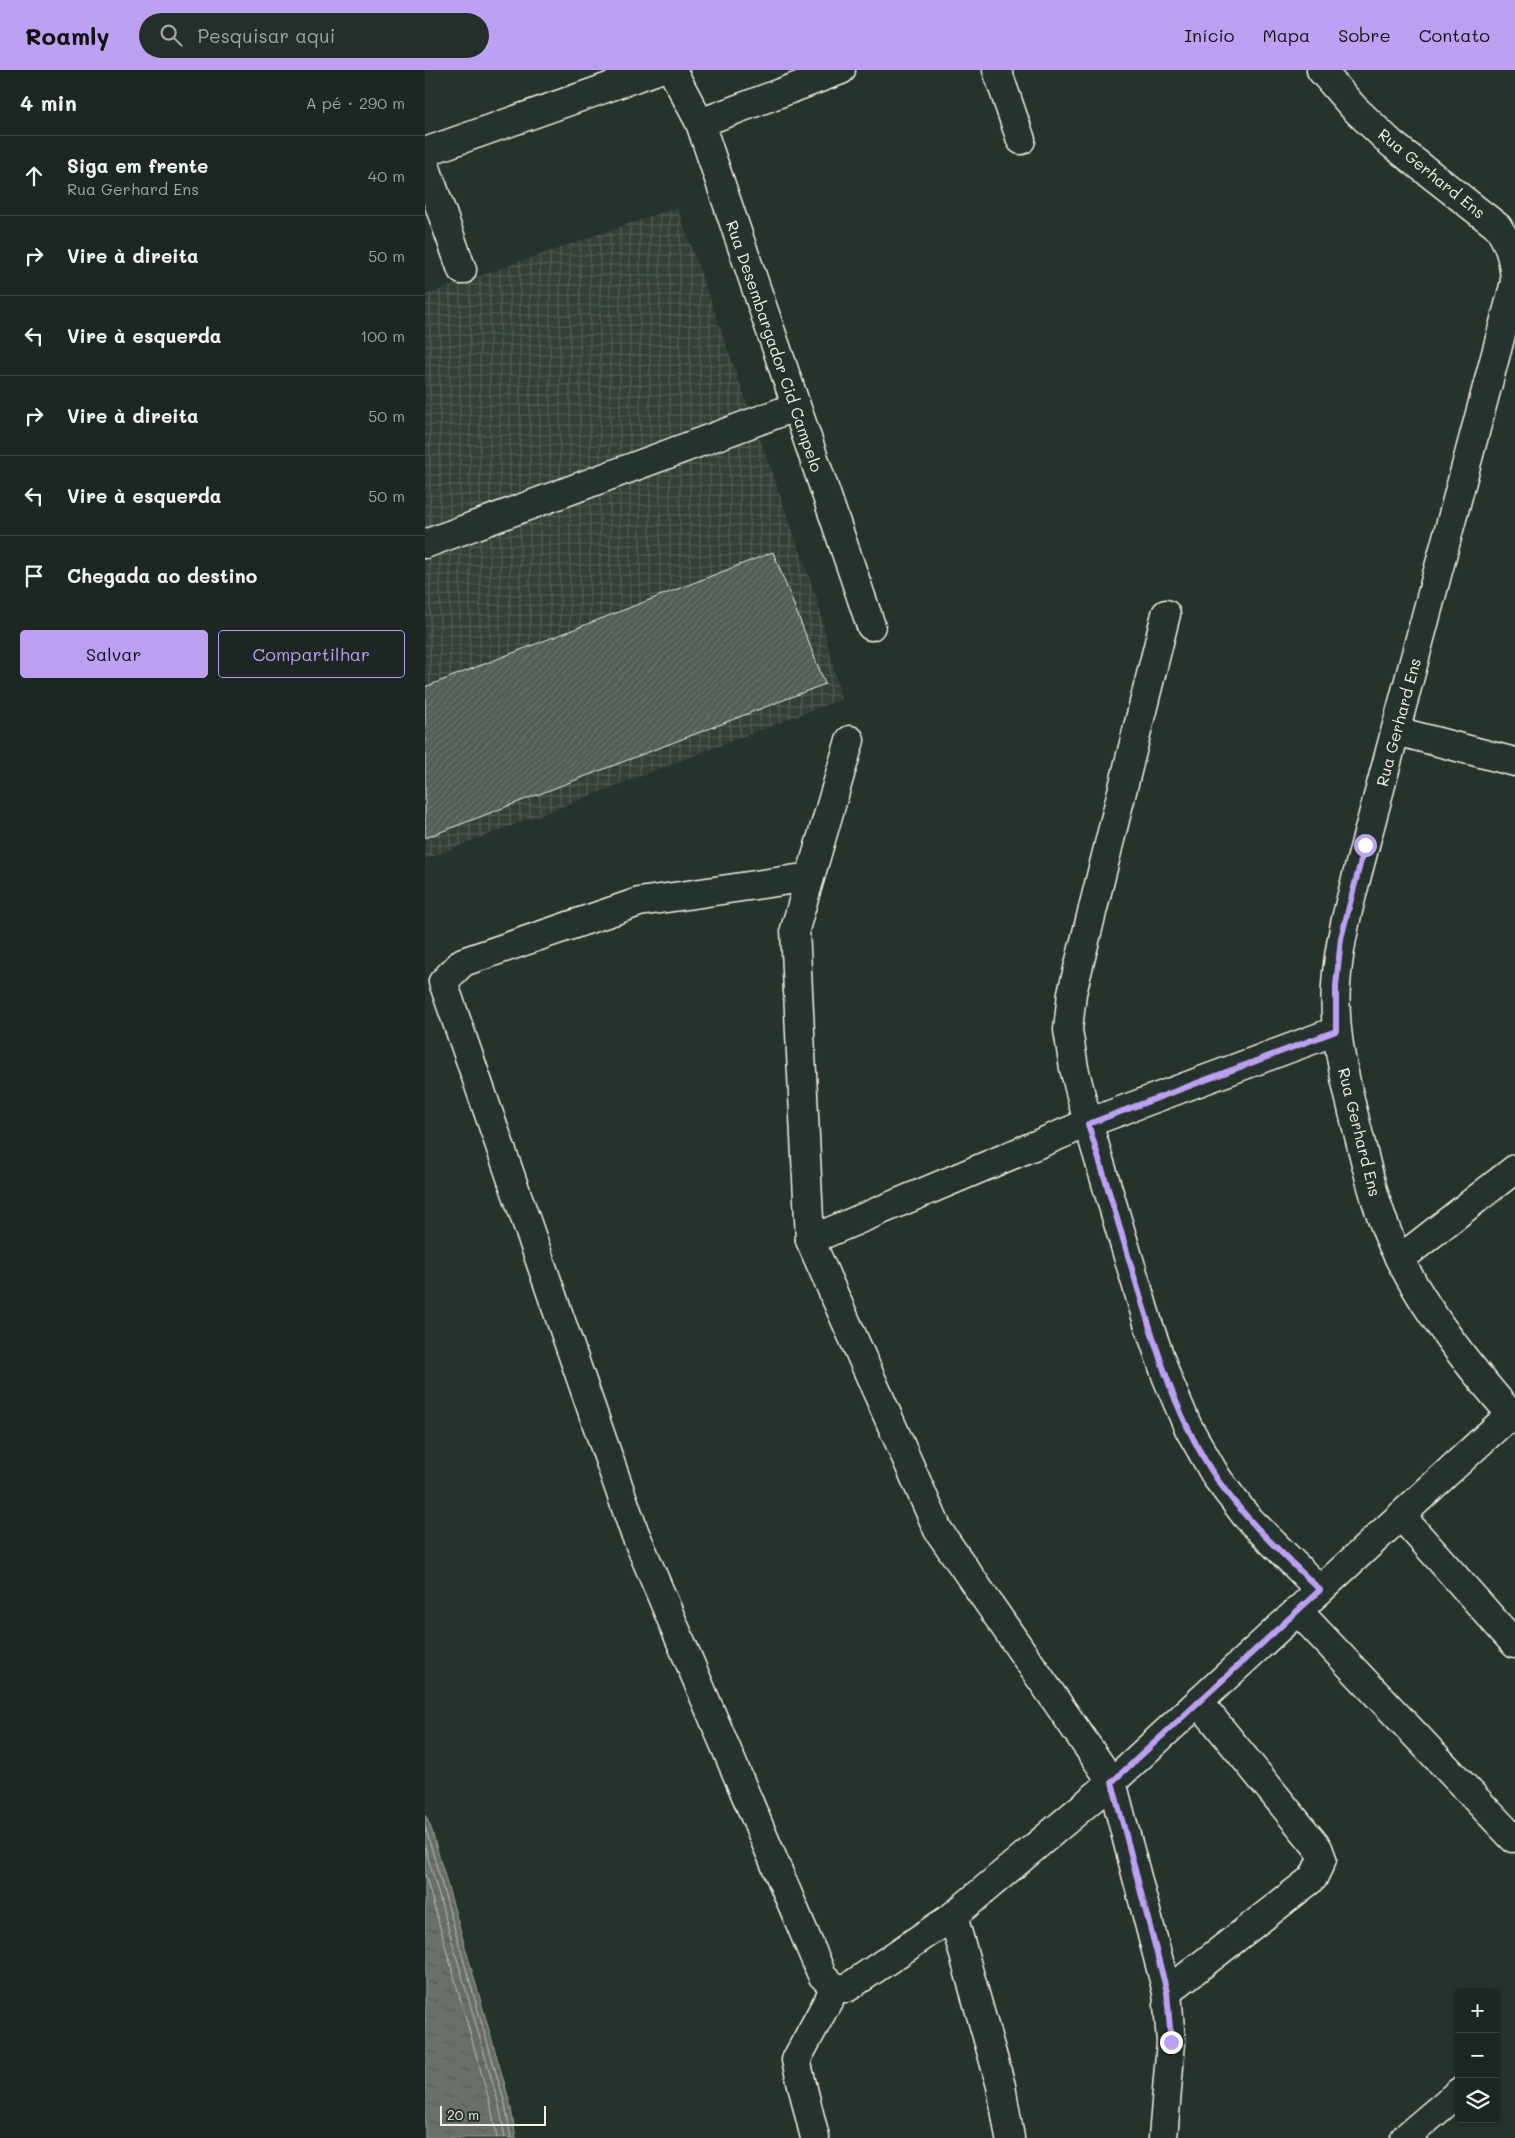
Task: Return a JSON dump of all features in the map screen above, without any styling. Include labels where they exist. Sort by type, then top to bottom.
[{"type":"street","points":[[425,152],[657,70]]},
{"type":"street","name":"Rua Desembargador Cid Campelo","points":[[672,70],[700,123],[795,408],[871,626]]},
{"type":"street","points":[[700,123],[841,70]]},
{"type":"street","points":[[997,70],[1021,140]]},
{"type":"street","name":"Rua Gerhard Ens","points":[[1321,70],[1354,108],[1392,144],[1499,227],[1508,242],[1514,261],[1515,282],[1341,938],[1336,986],[1336,1031],[1362,1149],[1381,1216],[1399,1259],[1430,1312],[1466,1361],[1513,1417]]},
{"type":"street","points":[[425,165],[462,270]]},
{"type":"street","points":[[425,544],[795,408]]},
{"type":"street","points":[[1166,614],[1072,993],[1068,1030],[1074,1068],[1088,1124],[1148,1323],[1167,1378],[1188,1426],[1217,1478],[1246,1516],[1320,1590]]},
{"type":"street","points":[[1396,731],[1515,762]]},
{"type":"street","points":[[850,740],[795,929],[811,1240],[938,1530],[1112,1782],[1167,1992],[1171,2042],[1163,2138]]},
{"type":"street","points":[[810,877],[639,902],[463,962],[443,982],[634,1531],[822,1975],[835,1988],[847,1988],[953,1916],[1112,1782],[1401,1516],[1513,1417]]},
{"type":"street","points":[[811,1240],[1088,1124],[1336,1031]]},
{"type":"street","points":[[1399,1259],[1515,1168]]},
{"type":"street","points":[[1401,1516],[1515,1644]]},
{"type":"street","points":[[1297,1611],[1513,1838]]},
{"type":"street","points":[[1167,1992],[1313,1878],[1322,1859],[1318,1848],[1199,1702]]},
{"type":"street","points":[[953,1916],[1001,2086],[1010,2138]]},
{"type":"street","points":[[815,2138],[796,2060],[835,1988]]},
{"type":"street","points":[[1405,2138],[1455,2095]]},
{"type":"shaded area","points":[[677,207],[817,599],[841,699],[425,859],[425,295]]},
{"type":"water","points":[[425,1815],[431,1828],[510,2103],[516,2138],[425,2138]]},
{"type":"building","points":[[773,552],[825,684],[425,838],[425,687]]},
{"type":"route","points":[[1171,2042],[1167,1992],[1112,1782],[1320,1590],[1246,1516],[1217,1478],[1188,1426],[1167,1378],[1148,1323],[1088,1124],[1336,1031],[1336,986],[1341,938],[1365,845]]}]
